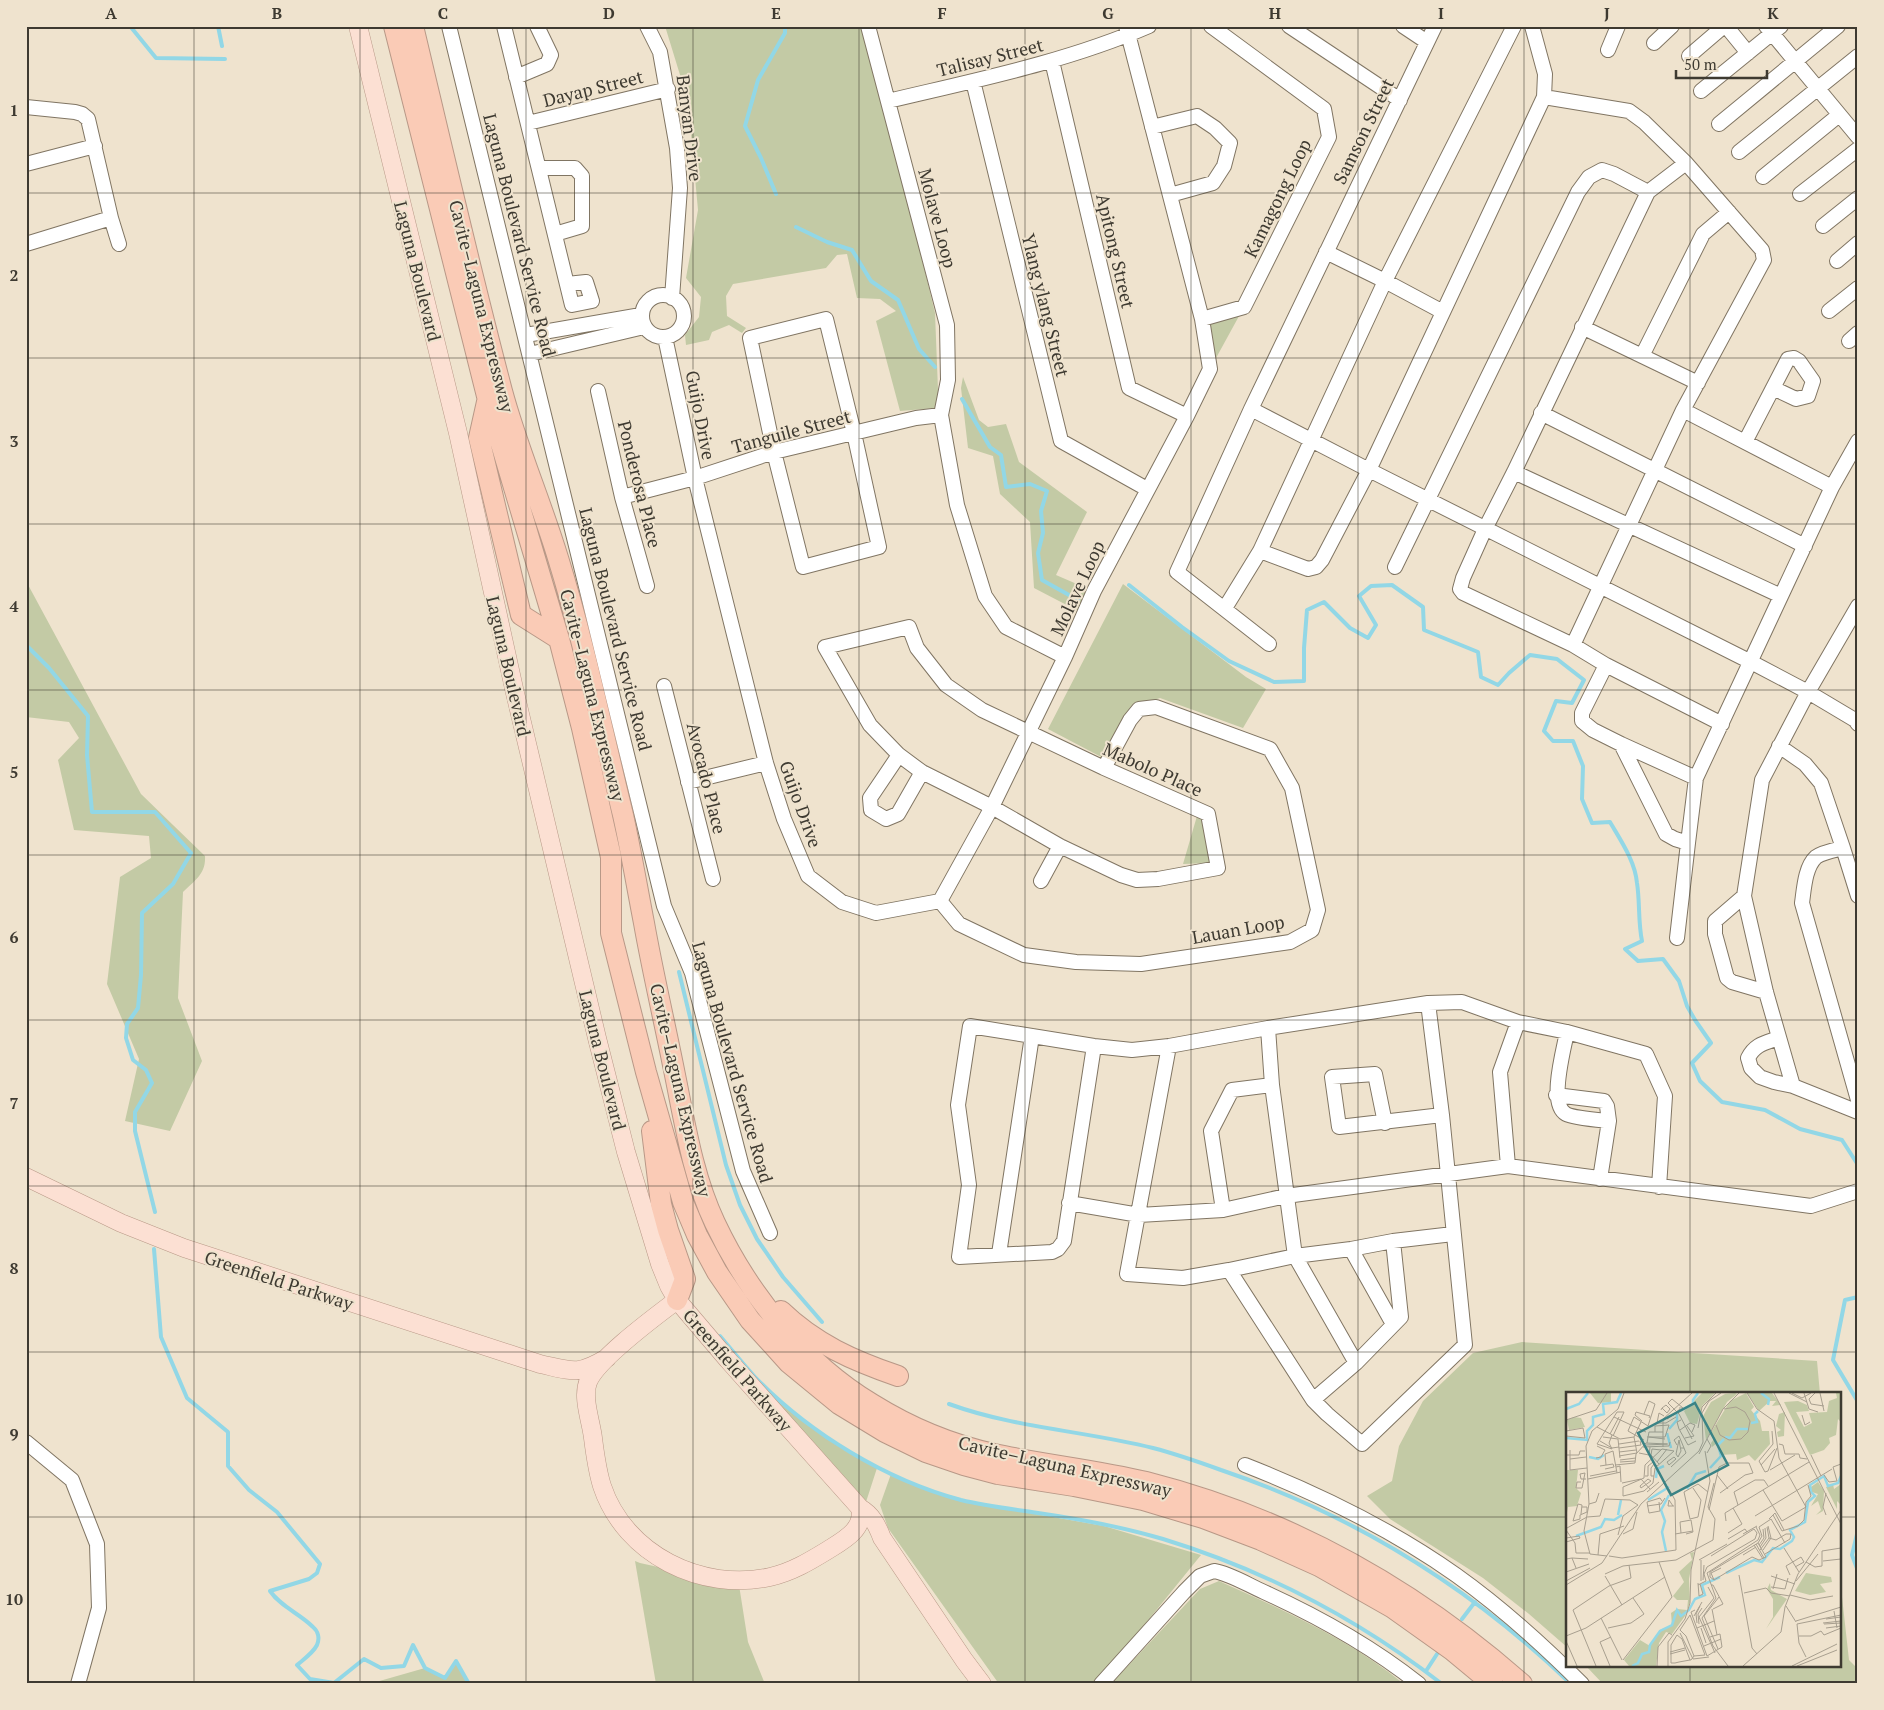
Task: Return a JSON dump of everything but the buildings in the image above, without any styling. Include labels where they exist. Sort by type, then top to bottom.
[{"type":"highway","name":"Cavite–Laguna Expressway","points":[[394,26],[488,400],[559,639],[582,728],[610,857],[611,933],[646,1072],[683,1202],[706,1253],[727,1288],[762,1335],[802,1376],[833,1400],[884,1432],[945,1459],[998,1474],[1082,1487],[1143,1500],[1203,1518],[1261,1540],[1319,1566],[1393,1608],[1452,1650],[1493,1684]]},
{"type":"highway","name":"Cavite–Laguna Expressway","points":[[413,26],[504,397],[556,551],[577,625],[630,847],[697,1176],[709,1210],[726,1244],[762,1301],[797,1345],[847,1387],[891,1415],[937,1436],[968,1447],[1148,1483],[1209,1500],[1265,1521],[1332,1552],[1402,1592],[1464,1635],[1522,1684]]},
{"type":"highway","points":[[488,400],[479,438],[521,615],[559,639]]},
{"type":"highway","points":[[646,1072],[661,1204],[685,1279],[677,1300]]},
{"type":"highway","points":[[726,1244],[775,1304],[802,1329],[844,1355],[898,1376]]},
{"type":"main road","name":"Laguna Boulevard","points":[[358,26],[458,433],[517,703],[618,1121],[660,1264],[677,1300]]},
{"type":"main road","name":"Greenfield Parkway","points":[[26,1177],[121,1223],[184,1248],[540,1364],[580,1371],[607,1358]]},
{"type":"main road","name":"Greenfield Parkway","points":[[850,1535],[805,1564],[779,1575],[762,1578],[738,1580],[714,1578],[693,1574],[672,1566],[648,1550],[634,1536],[610,1504],[602,1488],[588,1408],[588,1381],[607,1358],[677,1300],[860,1508],[868,1512],[882,1538],[982,1684]]},
{"type":"main road","name":"Greenfield Parkway","points":[[540,1364],[573,1381],[580,1390],[588,1408]]},
{"type":"main road","points":[[850,1535],[860,1522],[860,1508]]},
{"type":"main road","points":[[850,1535],[871,1532],[882,1538]]},
{"type":"street","name":"Laguna Boulevard Service Road","points":[[449,26],[664,906],[692,973],[743,1171],[770,1233]]},
{"type":"street","points":[[504,26],[567,284]]},
{"type":"street","points":[[516,77],[547,64],[551,55],[537,26]]},
{"type":"street","name":"Banyan Drive","points":[[647,26],[660,52],[677,148],[680,188],[672,298]]},
{"type":"street","name":"Molave Loop","points":[[868,26],[947,325],[948,380],[941,415],[957,505],[985,596],[1006,627],[1066,657],[1091,598],[1210,369],[1202,319],[1127,31]]},
{"type":"street","points":[[1127,31],[1149,26]]},
{"type":"street","name":"Kamagong Loop","points":[[1202,319],[1244,307],[1328,136],[1324,109],[1211,26]]},
{"type":"street","points":[[1289,26],[1400,100]]},
{"type":"street","points":[[1403,26],[1427,42]]},
{"type":"street","name":"Samson Street","points":[[1225,608],[1176,572],[1251,409],[1435,26]]},
{"type":"street","points":[[1269,644],[1225,608],[1260,550],[1386,281],[1514,26]]},
{"type":"street","points":[[1260,550],[1308,569],[1316,567],[1322,560],[1369,470],[1544,97],[1545,74],[1532,26]]},
{"type":"street","points":[[1608,50],[1618,26]]},
{"type":"street","points":[[1660,26],[1654,43],[1672,26]]},
{"type":"street","points":[[1689,56],[1725,26],[1748,53]]},
{"type":"street","points":[[1719,124],[1838,26]]},
{"type":"street","points":[[1701,91],[1748,53],[1773,29],[1795,62],[1858,138]]},
{"type":"street","name":"Talisay Street","points":[[888,101],[1052,60],[1127,31]]},
{"type":"street","points":[[1739,152],[1858,56]]},
{"type":"street","name":"Apitong Street","points":[[1052,60],[1129,388],[1187,416]]},
{"type":"street","name":"Ylang ylang Street","points":[[973,81],[1061,441],[1147,489]]},
{"type":"street","name":"Dayap Street","points":[[528,123],[668,89]]},
{"type":"street","points":[[1544,97],[1629,111],[1644,122],[1686,163],[1729,212],[1762,250],[1764,260],[1683,410],[1573,645]]},
{"type":"street","points":[[26,107],[75,112],[82,114],[88,119],[111,218],[119,244]]},
{"type":"street","points":[[1763,177],[1839,115]]},
{"type":"street","points":[[1152,127],[1197,116],[1215,128],[1230,143],[1224,166],[1213,183],[1170,195]]},
{"type":"street","points":[[26,164],[95,146]]},
{"type":"street","points":[[1800,194],[1858,149]]},
{"type":"street","points":[[1686,163],[1648,192],[1485,529],[1460,589],[1463,593],[1573,645],[1606,666],[1722,724]]},
{"type":"street","points":[[539,168],[575,168],[582,176],[582,226],[555,234]]},
{"type":"street","points":[[1395,567],[1578,192],[1588,177],[1602,170],[1614,174],[1648,192]]},
{"type":"street","points":[[1823,226],[1858,198]]},
{"type":"street","points":[[1642,356],[1704,234],[1729,212]]},
{"type":"street","points":[[26,244],[111,218]]},
{"type":"street","points":[[1837,261],[1858,243]]},
{"type":"street","points":[[1326,252],[1386,281],[1443,312]]},
{"type":"street","points":[[1829,311],[1858,288]]},
{"type":"street","points":[[666,296],[672,298],[682,309],[682,325],[675,333],[665,338],[653,336],[643,321],[647,302],[652,298],[666,296]]},
{"type":"street","points":[[826,319],[854,433],[879,547],[803,567],[774,452],[750,338],[826,319]]},
{"type":"street","points":[[526,335],[643,321]]},
{"type":"street","points":[[530,354],[643,321]]},
{"type":"street","points":[[1582,327],[1698,383]]},
{"type":"street","name":"Guijo Drive","points":[[665,338],[695,478],[766,762],[784,819],[808,876],[842,902],[876,913],[940,901]]},
{"type":"street","points":[[1745,442],[1773,388]]},
{"type":"street","name":"Ponderosa Place","points":[[598,391],[622,497],[647,586]]},
{"type":"street","points":[[1251,409],[1751,662],[1857,720]]},
{"type":"street","points":[[1683,410],[1832,487]]},
{"type":"street","points":[[1541,413],[1806,546]]},
{"type":"street","name":"Tanguile Street","points":[[622,497],[695,478],[774,452],[916,418],[941,415]]},
{"type":"street","points":[[1677,938],[1696,778],[1832,487],[1858,441]]},
{"type":"street","points":[[1514,472],[1780,596]]},
{"type":"street","points":[[1793,1086],[1766,992],[1744,896],[1762,780],[1808,692],[1858,606]]},
{"type":"street","name":"Mabolo Place","points":[[909,626],[918,648],[946,685],[982,710],[1029,732],[1208,814],[1218,868],[1158,879],[1137,880],[1060,846],[992,807],[922,772],[899,754],[870,725],[825,648],[909,626]]},
{"type":"street","points":[[940,901],[992,807],[1066,657]]},
{"type":"street","points":[[1606,666],[1582,713],[1582,721],[1593,730],[1696,778]]},
{"type":"street","name":"Avocado Place","points":[[664,686],[713,878]]},
{"type":"street","name":"Lauan Loop","points":[[940,901],[959,924],[1024,955],[1076,962],[1140,964],[1290,942],[1312,930],[1318,910],[1292,788],[1270,749],[1156,707],[1139,709],[1130,720],[1104,768]]},
{"type":"street","points":[[1621,744],[1666,834],[1688,843]]},
{"type":"street","points":[[1779,746],[1806,764],[1821,783],[1858,896]]},
{"type":"street","points":[[899,754],[870,798],[871,810],[886,819],[898,814],[922,772]]},
{"type":"street","points":[[688,782],[766,762]]},
{"type":"street","points":[[1041,881],[1060,846]]},
{"type":"street","points":[[1843,848],[1816,858],[1808,871],[1802,903],[1858,1100]]},
{"type":"street","points":[[1744,896],[1715,921],[1715,934],[1727,978],[1732,982],[1766,992]]},
{"type":"street","points":[[1229,1270],[1313,1400],[1362,1444],[1465,1345],[1442,1115],[1428,1002]]},
{"type":"street","points":[[1094,1046],[1064,1240],[1058,1249],[1052,1252],[959,1257],[969,1185],[958,1105],[970,1026],[1094,1046],[1132,1050],[1169,1046],[1428,1002],[1462,1002],[1518,1022],[1567,1032],[1646,1054],[1665,1096],[1659,1187]]},
{"type":"street","points":[[1508,1166],[1500,1072],[1518,1022]]},
{"type":"street","points":[[1268,1028],[1272,1085],[1295,1256],[1356,1363]]},
{"type":"street","points":[[1567,1032],[1556,1095],[1559,1107],[1567,1114],[1609,1121]]},
{"type":"street","points":[[999,1254],[1032,1036]]},
{"type":"street","points":[[1779,1038],[1758,1045],[1752,1050],[1748,1058],[1751,1068],[1760,1076],[1774,1082],[1793,1086],[1858,1112]]},
{"type":"street","points":[[1169,1046],[1127,1274],[1184,1278],[1295,1256],[1351,1249],[1392,1240],[1453,1234]]},
{"type":"street","points":[[1385,1122],[1375,1074],[1332,1077],[1339,1127],[1385,1122],[1442,1115]]},
{"type":"street","points":[[1223,1210],[1211,1131],[1232,1090],[1272,1085]]},
{"type":"street","points":[[1556,1095],[1604,1101],[1608,1106],[1609,1121],[1600,1178]]},
{"type":"street","points":[[1069,1203],[1139,1215],[1223,1210],[1286,1196],[1508,1166],[1811,1206],[1855,1192]]},
{"type":"street","points":[[1313,1400],[1356,1363],[1401,1317],[1392,1240]]},
{"type":"street","points":[[1351,1249],[1393,1324]]},
{"type":"street","points":[[26,1442],[72,1480],[97,1544],[99,1608],[78,1684]]},
{"type":"street","points":[[1244,1465],[1335,1504],[1433,1560],[1497,1607],[1582,1684]]},
{"type":"street","points":[[1101,1684],[1184,1592],[1200,1576],[1214,1571],[1300,1609],[1357,1640],[1419,1684]]},
{"type":"green space","points":[[665,26],[866,26],[935,313],[937,408],[900,411],[876,321],[896,311],[880,299],[857,298],[847,254],[837,255],[826,268],[733,284],[726,296],[727,316],[746,328],[742,333],[729,325],[712,332],[709,340],[686,345],[685,335],[699,317],[701,297],[686,278],[698,210],[688,101]]},
{"type":"green space","points":[[1244,307],[1210,369],[1202,319]]},
{"type":"green space","points":[[963,377],[979,420],[988,427],[1006,424],[1019,462],[1087,512],[1056,575],[1093,591],[1082,613],[1034,588],[1030,522],[1000,494],[993,456],[968,448],[961,388]]},
{"type":"green space","points":[[26,581],[141,794],[205,856],[202,872],[183,892],[178,998],[202,1061],[170,1131],[125,1121],[139,1059],[107,984],[120,877],[151,858],[149,836],[74,830],[58,760],[79,738],[69,722],[26,717]]},
{"type":"green space","points":[[1123,584],[1246,677],[1266,689],[1243,728],[1160,698],[1137,706],[1107,760],[1048,729]]},
{"type":"green space","points":[[1197,816],[1205,818],[1210,863],[1183,864]]},
{"type":"green space","points":[[1522,1342],[1817,1361],[1820,1392],[1566,1392],[1566,1646],[1483,1578],[1390,1519],[1367,1496],[1392,1481],[1399,1446],[1423,1401],[1473,1353]]},
{"type":"green space","points":[[754,1378],[813,1426],[877,1468],[866,1502]]},
{"type":"green space","points":[[891,1474],[936,1493],[961,1501],[1104,1526],[1201,1555],[1128,1645],[1091,1684],[999,1684],[888,1528],[880,1505]]},
{"type":"green space","points":[[635,1561],[739,1585],[748,1642],[765,1684],[656,1684]]},
{"type":"green space","points":[[1219,1581],[1291,1614],[1338,1639],[1404,1684],[1111,1684],[1200,1589]]},
{"type":"green space","points":[[1842,1597],[1849,1660],[1858,1669],[1858,1684],[1603,1684],[1588,1668],[1842,1668]]},
{"type":"green space","points":[[456,1661],[469,1684],[369,1684],[425,1668],[445,1678]]},
{"type":"waterway","points":[[130,26],[156,58],[225,59]]},
{"type":"waterway","points":[[218,26],[222,46]]},
{"type":"waterway","points":[[776,194],[745,126],[758,80],[785,33],[785,26]]},
{"type":"waterway","points":[[796,227],[827,242],[852,250],[871,281],[898,300],[919,349],[935,367]]},
{"type":"waterway","points":[[962,399],[990,447],[1001,455],[1006,487],[1030,484],[1047,491],[1041,511],[1043,533],[1038,553],[1042,580],[1078,600]]},
{"type":"waterway","points":[[1129,585],[1229,661],[1274,682],[1304,681],[1307,610],[1324,602],[1350,628],[1368,638],[1376,625],[1359,596],[1371,586],[1392,585],[1423,607],[1424,630],[1478,652],[1481,677],[1498,685],[1530,655],[1557,659],[1584,680],[1572,703],[1556,701],[1544,731],[1553,741],[1573,741],[1583,766],[1582,799],[1592,823],[1610,822],[1627,851],[1636,875],[1642,941],[1625,949],[1638,961],[1663,959],[1679,981],[1687,1006],[1711,1043],[1692,1063],[1700,1081],[1722,1102],[1765,1110],[1800,1129],[1842,1140],[1858,1165]]},
{"type":"waterway","points":[[26,645],[49,668],[88,716],[87,755],[92,812],[155,812],[191,853],[173,884],[142,913],[141,975],[138,1008],[127,1024],[126,1038],[133,1060],[146,1070],[152,1083],[135,1112],[135,1131],[155,1212]]},
{"type":"waterway","points":[[679,972],[726,1165],[740,1205],[757,1239],[783,1277],[822,1322]]},
{"type":"waterway","points":[[154,1249],[161,1337],[187,1398],[228,1432],[228,1466],[249,1490],[277,1512],[320,1564],[317,1573],[309,1579],[270,1591],[274,1597],[308,1622],[317,1633],[317,1645],[297,1665],[310,1679],[334,1683],[364,1659],[381,1668],[404,1666],[413,1645],[425,1668],[445,1678],[456,1661],[469,1684]]},
{"type":"waterway","points":[[1858,1297],[1845,1300],[1833,1360],[1858,1402]]},
{"type":"waterway","points":[[720,1336],[755,1377],[776,1398],[824,1435],[877,1467],[905,1480],[961,1500],[1085,1521],[1163,1539],[1201,1551],[1274,1581],[1309,1599],[1377,1638],[1442,1684]]},
{"type":"waterway","points":[[949,1404],[999,1419],[1162,1450],[1270,1488],[1317,1509],[1408,1557],[1451,1585],[1492,1616],[1571,1684]]},
{"type":"waterway","points":[[1858,1530],[1852,1555],[1858,1571]]},
{"type":"waterway","points":[[1462,1619],[1475,1602]]},
{"type":"waterway","points":[[1426,1671],[1437,1654]]}]
